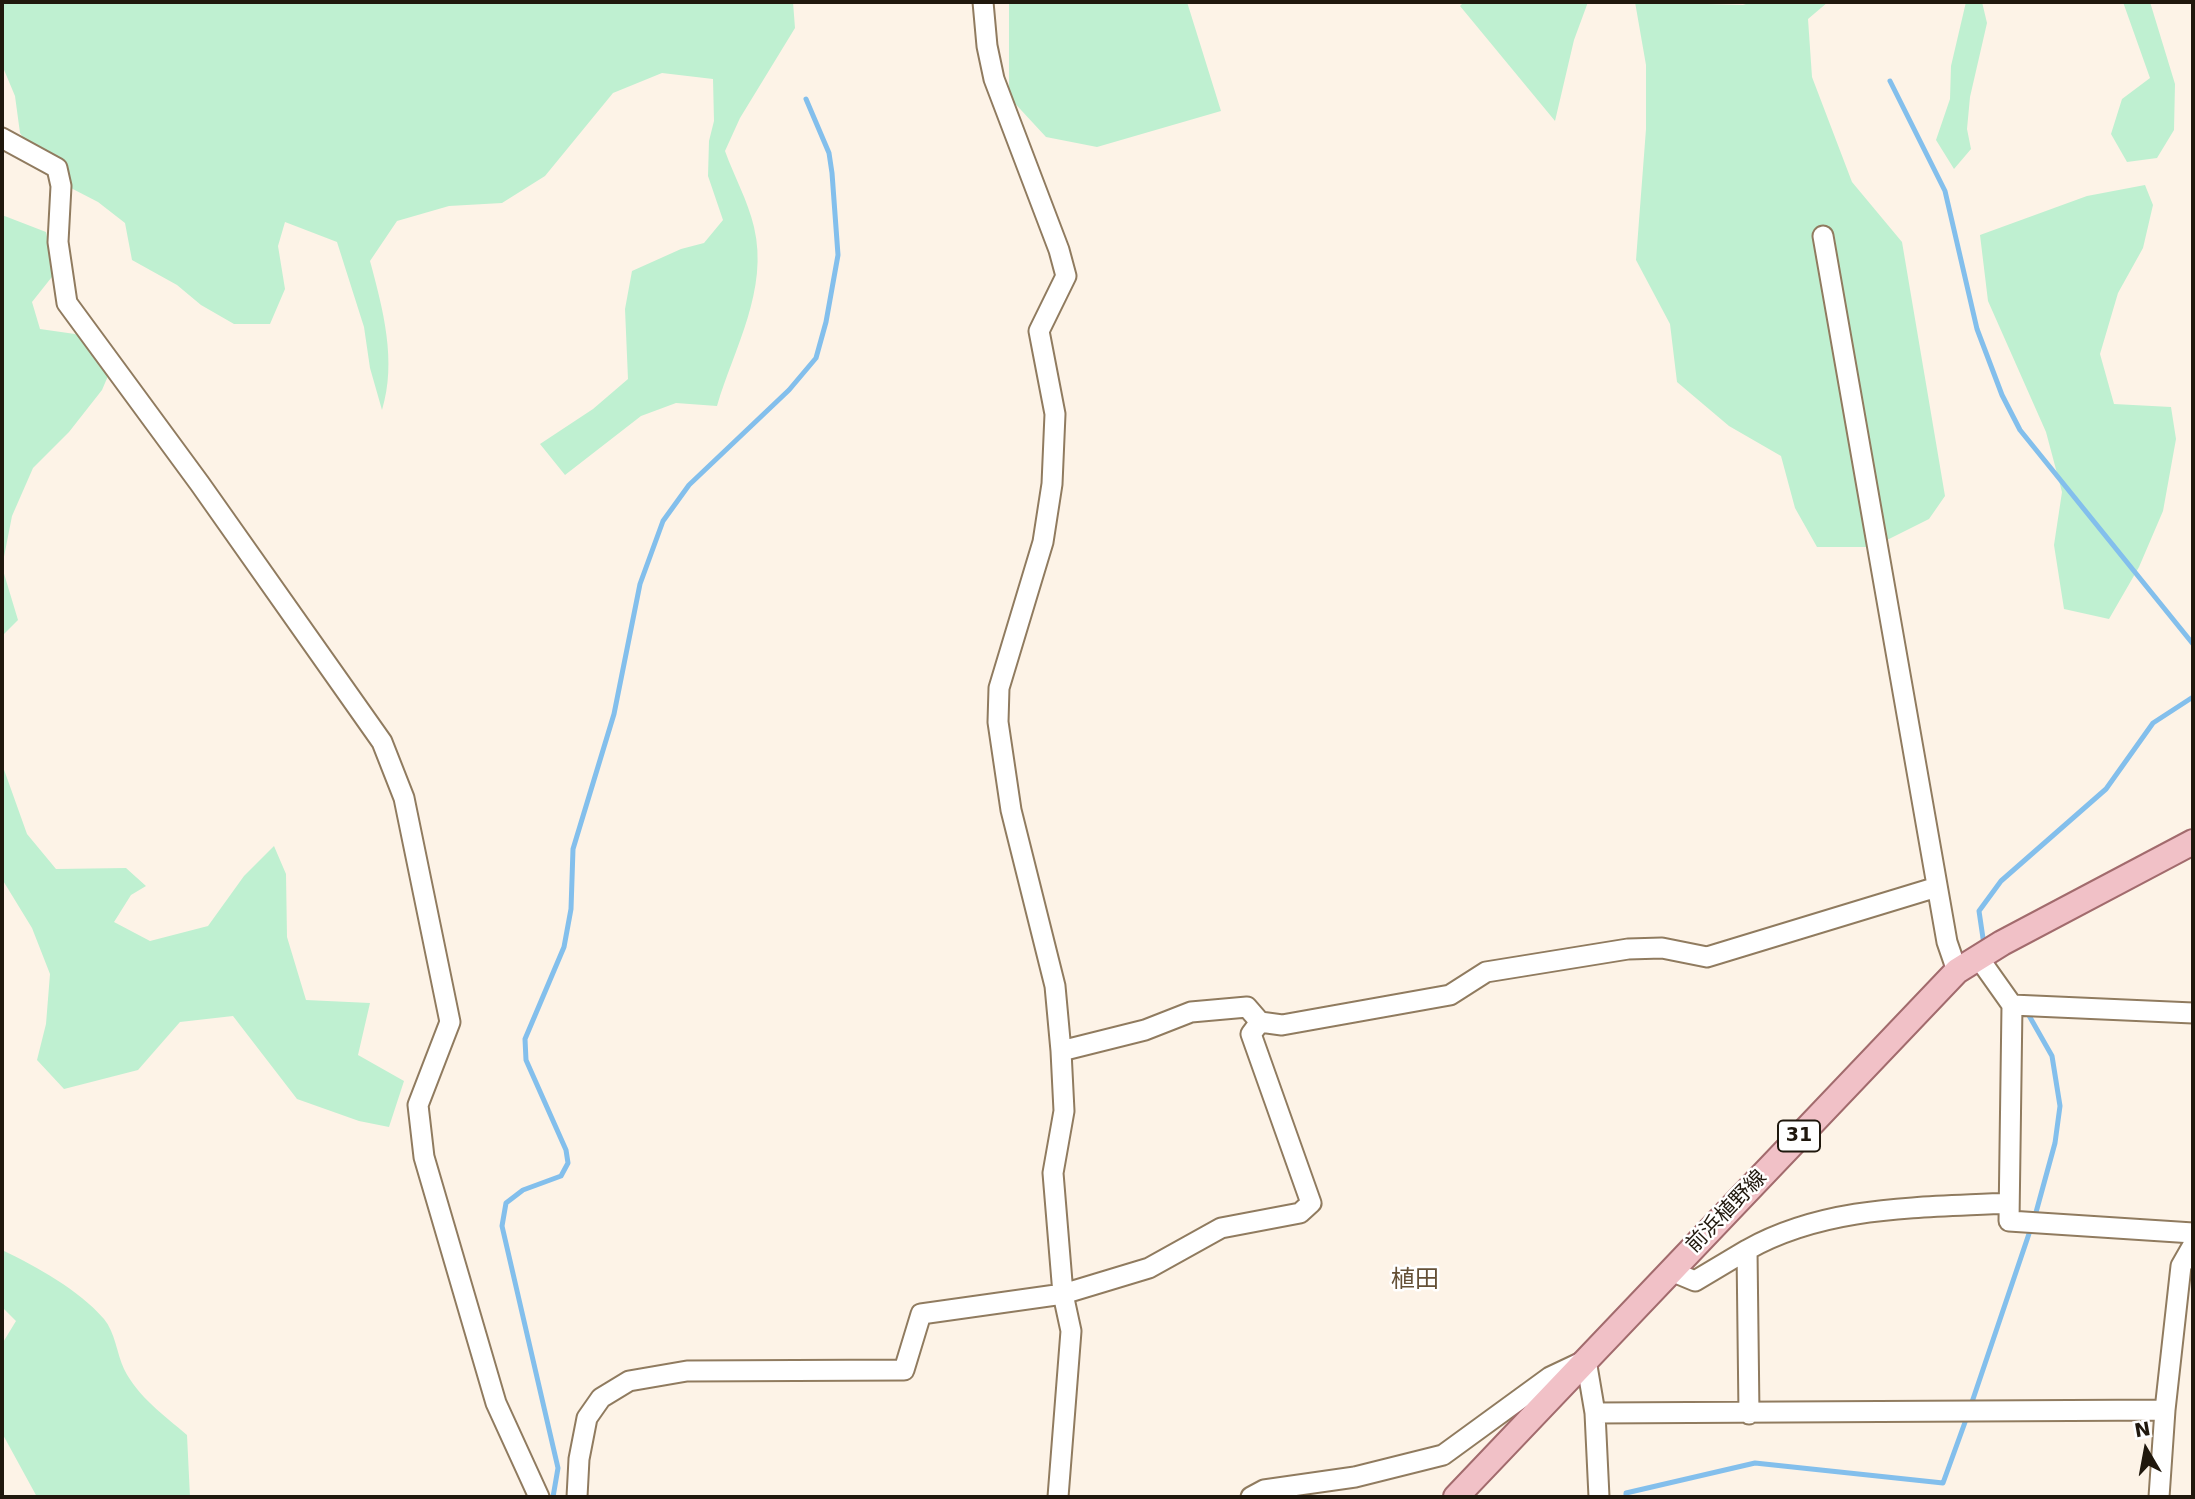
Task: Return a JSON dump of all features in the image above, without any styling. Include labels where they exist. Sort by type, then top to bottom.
[{"type":"main road","name":"前浜植野線","points":[[1456,1497],[1957,971],[1978,957],[2193,842]]},
{"type":"street","points":[[983,2],[987,46],[994,79],[1059,250],[1066,276],[1039,331],[1055,414],[1052,484],[1043,542],[999,688],[998,722],[1011,810],[1055,986],[1061,1051],[1064,1111],[1053,1173],[1063,1294],[1071,1331],[1058,1497]]},
{"type":"street","points":[[2,138],[57,168],[61,186],[58,242],[66,303],[200,484],[382,741],[404,798],[450,1022],[418,1105],[424,1157],[496,1403],[539,1497]]},
{"type":"street","points":[[1823,236],[1947,942],[1957,971]]},
{"type":"street","points":[[1061,1051],[1145,1030],[1191,1012],[1247,1007],[1260,1022],[1282,1025],[1450,995],[1486,972],[1628,948],[1662,948],[1707,957],[1937,887]]},
{"type":"street","points":[[1978,957],[2012,1005],[2008,1221],[2193,1233]]},
{"type":"street","points":[[2012,1005],[2193,1013]]},
{"type":"street","points":[[578,1497],[579,1459],[587,1418],[601,1398],[629,1381],[687,1371],[904,1370],[921,1314],[1063,1294],[1149,1268],[1221,1228],[1300,1213],[1311,1203],[1251,1034],[1260,1022]]},
{"type":"street","points":[[1671,1271],[1695,1281],[1777,1233],[1848,1213],[2009,1203]]},
{"type":"street","points":[[2159,1497],[2180,1266],[2193,1245]]},
{"type":"street","points":[[1747,1251],[1749,1414]]},
{"type":"street","points":[[1251,1497],[1264,1490],[1355,1477],[1443,1455],[1550,1377],[1586,1360],[1595,1413],[1599,1497]]},
{"type":"street","points":[[1595,1413],[2165,1410]]},
{"type":"green space","points":[[2,2],[793,2],[795,28],[740,118],[725,151],[754,227],[757,273],[748,318],[717,406],[676,403],[641,416],[565,475],[540,444],[593,409],[628,379],[625,309],[632,271],[681,249],[704,243],[723,220],[708,176],[709,141],[714,121],[713,79],[662,73],[613,93],[545,176],[502,203],[449,206],[397,221],[370,261],[383,316],[388,354],[382,410],[370,368],[364,327],[337,242],[285,222],[278,246],[285,289],[270,324],[234,324],[201,305],[177,285],[132,260],[125,223],[98,202],[67,186],[40,161],[20,133],[15,96],[2,65]]},
{"type":"green space","points":[[1009,2],[1187,2],[1221,111],[1097,147],[1046,137],[1009,97]]},
{"type":"green space","points":[[1464,2],[1588,2],[1574,40],[1555,121],[1460,6]]},
{"type":"green space","points":[[1635,2],[1743,5],[1752,2],[1828,2],[1808,19],[1812,77],[1852,182],[1902,242],[1945,496],[1929,519],[1873,547],[1817,547],[1795,508],[1781,456],[1729,426],[1677,382],[1670,324],[1636,260],[1646,129],[1646,65]]},
{"type":"green space","points":[[1966,2],[1982,2],[1987,23],[1970,97],[1967,129],[1971,149],[1954,169],[1936,140],[1950,99],[1951,66]]},
{"type":"green space","points":[[2123,2],[2150,2],[2175,84],[2174,130],[2157,158],[2127,162],[2111,134],[2122,99],[2150,78]]},
{"type":"green space","points":[[2145,185],[2153,205],[2143,248],[2118,293],[2100,354],[2114,404],[2171,407],[2176,439],[2163,511],[2139,567],[2109,619],[2064,609],[2054,545],[2062,492],[2046,432],[1988,301],[1980,235],[2087,196]]},
{"type":"green space","points":[[2,215],[46,232],[55,273],[32,302],[40,329],[75,334],[117,355],[102,390],[69,432],[33,468],[12,516],[2,567]]},
{"type":"green space","points":[[2,567],[18,620],[2,636]]},
{"type":"green space","points":[[2,764],[27,834],[56,869],[126,868],[146,886],[131,895],[114,922],[150,941],[208,926],[244,876],[274,846],[286,874],[287,937],[306,1000],[370,1003],[358,1055],[404,1081],[389,1127],[359,1121],[297,1099],[233,1016],[180,1022],[138,1070],[64,1089],[37,1060],[46,1024],[50,974],[32,928],[2,879]]},
{"type":"green space","points":[[2,1250],[70,1288],[104,1319],[130,1379],[152,1405],[187,1435],[190,1497],[37,1497],[2,1433],[2,1344],[16,1321],[2,1307]]},
{"type":"waterway","points":[[1890,81],[1945,191],[1977,329],[2002,395],[2020,430],[2193,644]]},
{"type":"waterway","points":[[553,1497],[558,1468],[502,1226],[506,1203],[523,1190],[561,1176],[568,1163],[566,1150],[526,1060],[525,1039],[564,947],[571,909],[573,849],[614,714],[640,584],[663,521],[689,485],[789,390],[816,358],[826,322],[838,255],[829,153],[806,99]]},
{"type":"waterway","points":[[1984,945],[1979,911],[2001,881],[2106,789],[2153,723],[2193,697]]},
{"type":"waterway","points":[[1971,1405],[2035,1216],[2055,1143],[2060,1106],[2052,1056],[2027,1012]]},
{"type":"waterway","points":[[1626,1497],[1626,1493],[1755,1463],[1943,1483],[1968,1414]]},
{"type":"district","name":"植田","points":[[1415,1281]]}]
